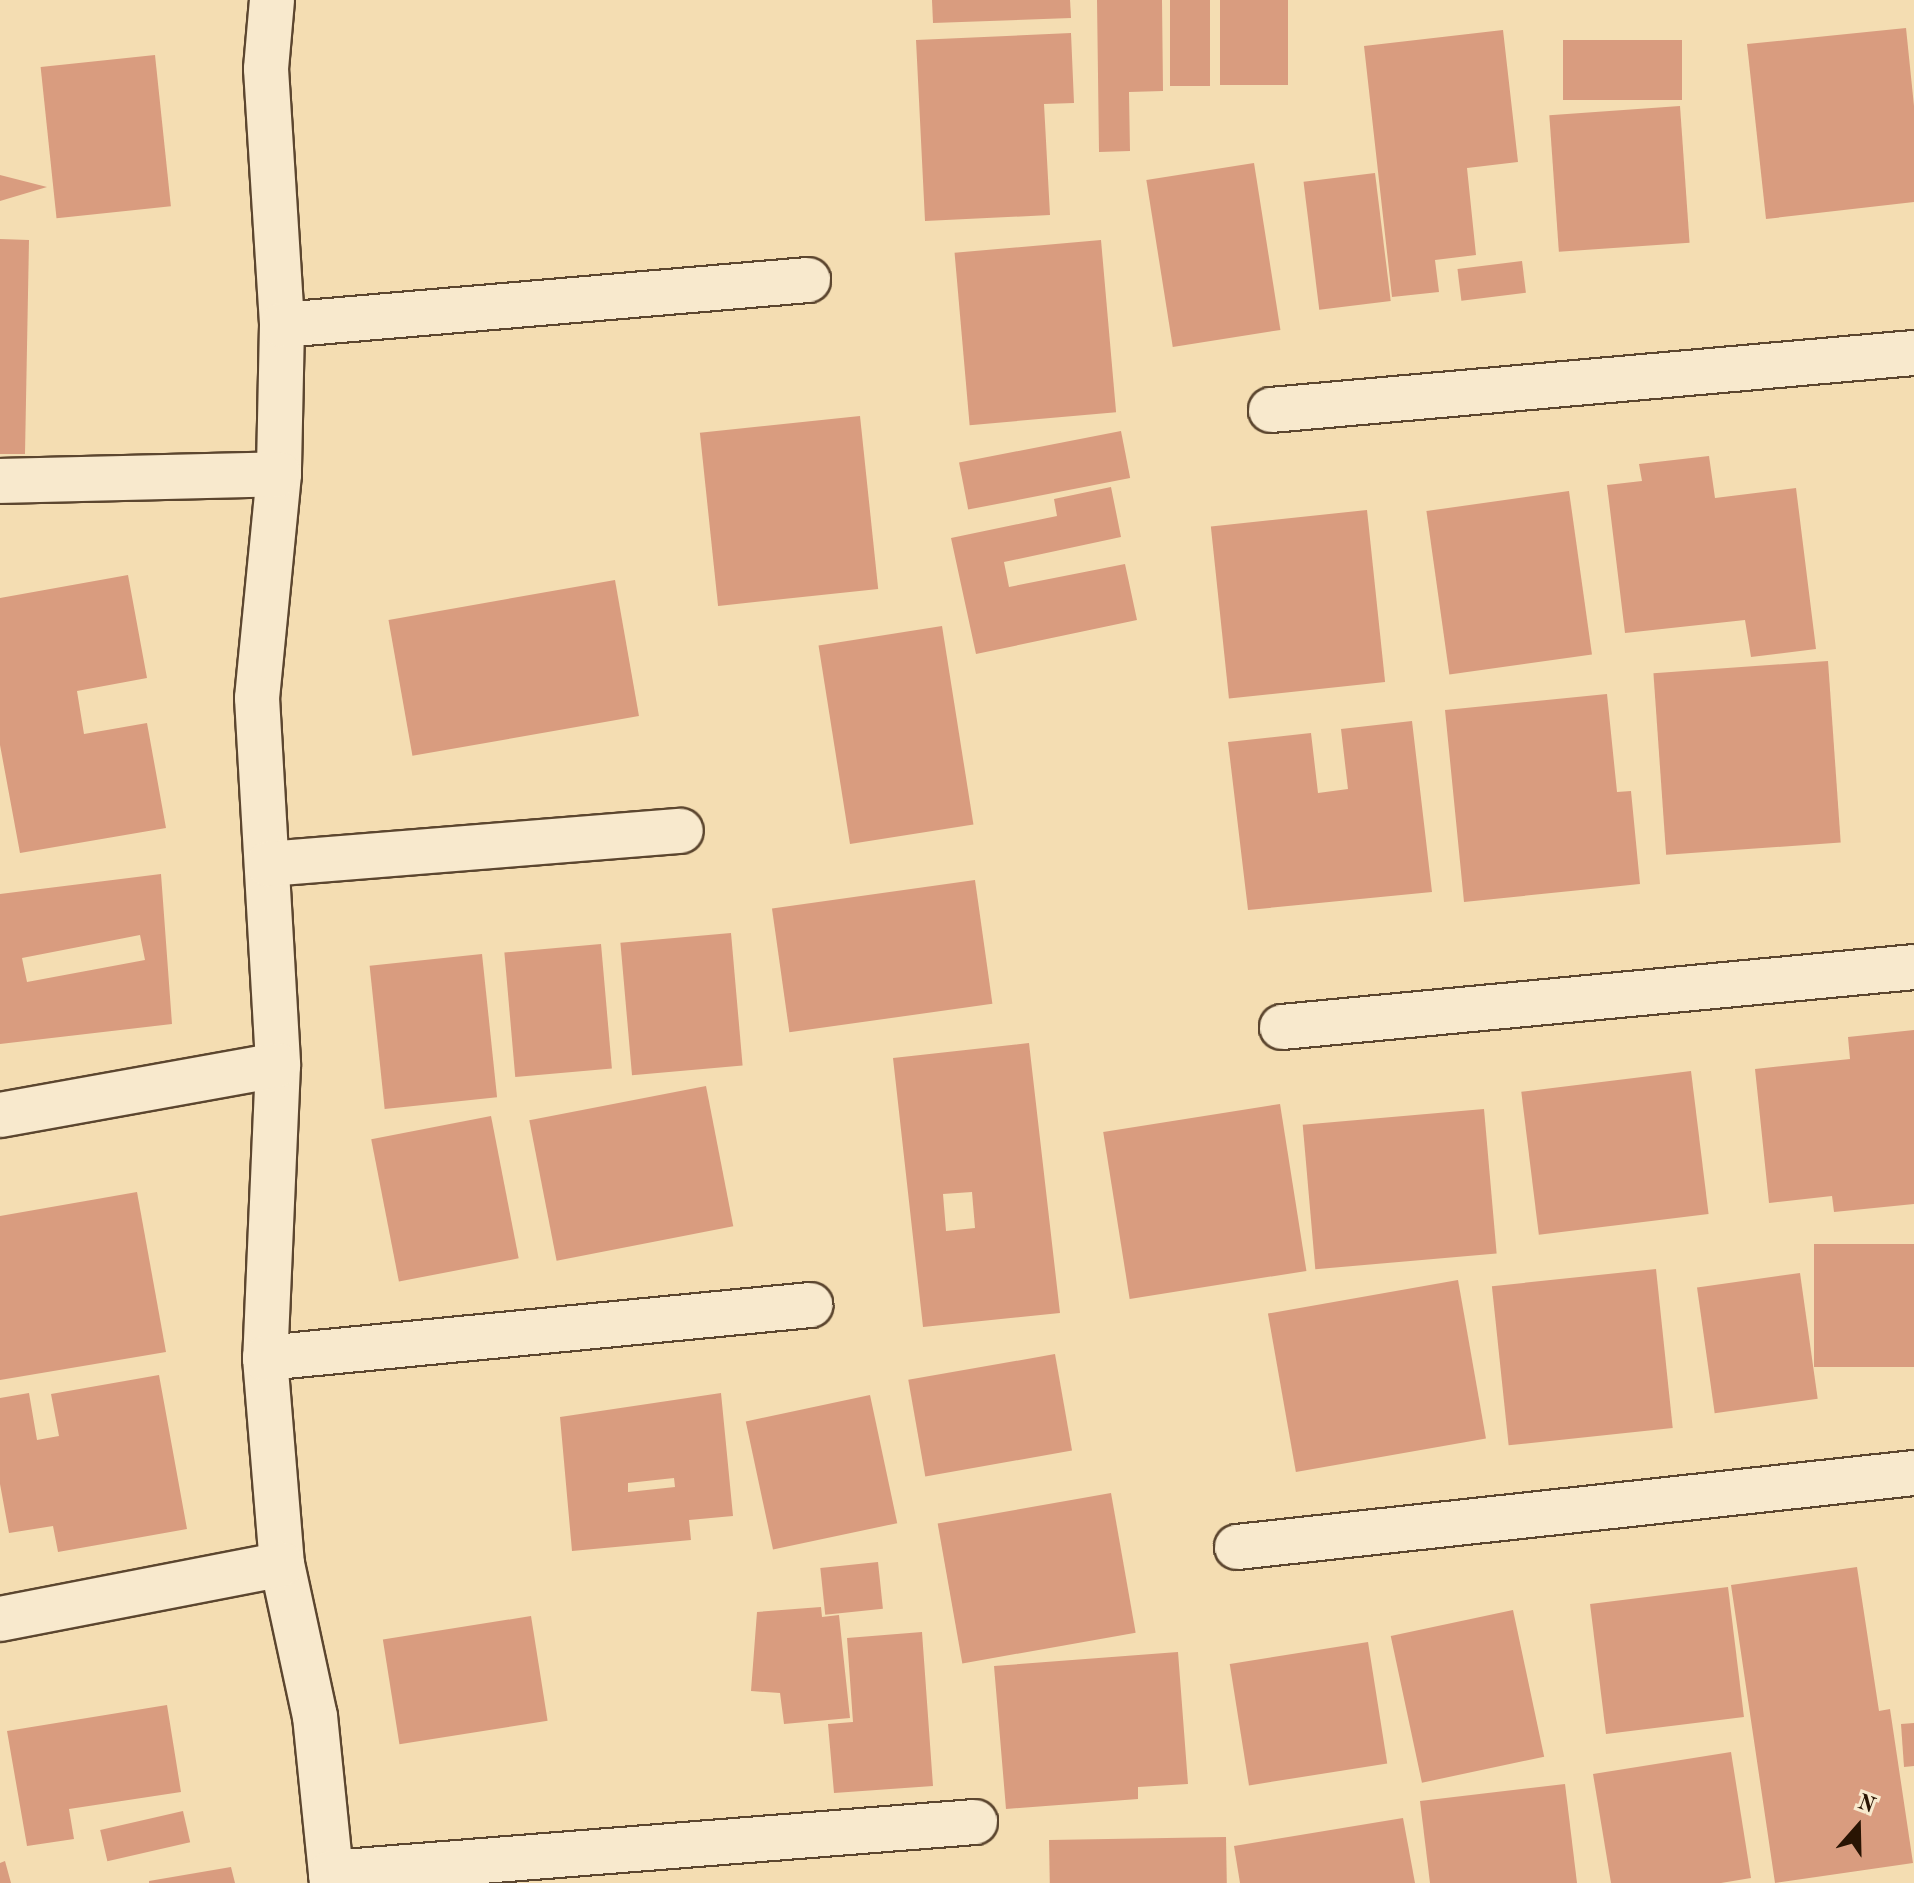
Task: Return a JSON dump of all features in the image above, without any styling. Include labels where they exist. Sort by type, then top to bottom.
[{"type":"street","points":[[272,0],[266,69],[282,325],[279,474],[257,698],[278,1065],[265,1358],[282,1564],[315,1716],[331,1878],[975,1822]]},
{"type":"street","points":[[282,325],[808,280]]},
{"type":"street","points":[[1271,410],[1914,353]]},
{"type":"street","points":[[0,481],[279,474]]},
{"type":"street","points":[[268,864],[681,831]]},
{"type":"street","points":[[1282,1027],[1914,967]]},
{"type":"street","points":[[0,1115],[278,1065]]},
{"type":"street","points":[[265,1358],[810,1305]]},
{"type":"street","points":[[1237,1547],[1914,1473]]},
{"type":"street","points":[[0,1619],[282,1564]]},
{"type":"building","points":[[932,0],[1070,0],[1071,18],[933,23]]},
{"type":"building","points":[[1097,0],[1162,0],[1163,91],[1129,92],[1130,151],[1099,152]]},
{"type":"building","points":[[1170,0],[1210,0],[1210,86],[1170,86]]},
{"type":"building","points":[[1220,0],[1288,0],[1288,85],[1220,85]]},
{"type":"building","points":[[1906,28],[1914,106],[1914,202],[1766,219],[1747,44]]},
{"type":"building","points":[[1503,30],[1518,162],[1467,168],[1476,255],[1435,260],[1439,292],[1392,297],[1364,46]]},
{"type":"building","points":[[1071,33],[1074,103],[1044,104],[1050,215],[925,221],[916,40]]},
{"type":"building","points":[[1563,40],[1682,40],[1682,100],[1563,100]]},
{"type":"building","points":[[155,55],[171,206],[57,218],[41,67]]},
{"type":"building","points":[[1680,106],[1690,243],[1559,252],[1549,115]]},
{"type":"building","points":[[1254,163],[1280,330],[1173,347],[1146,180]]},
{"type":"building","points":[[1375,173],[1391,301],[1319,310],[1304,182]]},
{"type":"building","points":[[0,175],[47,187],[0,201]]},
{"type":"building","points":[[0,239],[29,240],[25,454],[0,454]]},
{"type":"building","points":[[1101,240],[1116,412],[970,425],[955,253]]},
{"type":"building","points":[[1522,261],[1526,293],[1461,301],[1457,269]]},
{"type":"building","points":[[860,416],[878,589],[718,606],[700,433]]},
{"type":"building","points":[[1121,431],[1130,478],[968,510],[959,462]]},
{"type":"building","points":[[1709,456],[1715,498],[1796,488],[1816,649],[1751,657],[1745,620],[1625,633],[1607,485],[1642,481],[1639,464]]},
{"type":"building","points":[[1111,487],[1121,537],[1004,562],[1009,587],[1125,564],[1137,620],[976,654],[951,538],[1057,516],[1054,499]]},
{"type":"building","points":[[1569,491],[1592,654],[1449,674],[1426,511]]},
{"type":"building","points":[[1367,510],[1385,682],[1229,698],[1211,526]]},
{"type":"building","points":[[128,575],[147,678],[77,691],[84,734],[147,723],[166,828],[20,853],[0,745],[0,598]]},
{"type":"building","points":[[615,580],[639,716],[412,756],[388,620]]},
{"type":"building","points":[[942,626],[973,825],[850,844],[819,646]]},
{"type":"building","points":[[1828,661],[1841,843],[1666,855],[1653,673]]},
{"type":"building","points":[[1607,694],[1617,792],[1631,791],[1640,884],[1464,902],[1445,710]]},
{"type":"building","points":[[1412,721],[1432,892],[1248,910],[1228,742],[1311,733],[1318,793],[1348,789],[1341,729]]},
{"type":"building","points":[[161,874],[172,1024],[0,1044],[0,894]],"holes":[[[140,935],[145,960],[27,982],[22,958]]]},
{"type":"building","points":[[975,880],[992,1004],[789,1032],[772,909]]},
{"type":"building","points":[[731,933],[743,1065],[632,1075],[620,943]]},
{"type":"building","points":[[601,944],[612,1069],[515,1077],[504,952]]},
{"type":"building","points":[[482,954],[497,1097],[385,1109],[370,966]]},
{"type":"building","points":[[1914,1030],[1914,1204],[1834,1212],[1832,1196],[1769,1203],[1755,1069],[1850,1059],[1848,1037]]},
{"type":"building","points":[[1029,1043],[1060,1313],[923,1327],[893,1058]],"holes":[[[972,1192],[975,1228],[946,1231],[943,1194]]]},
{"type":"building","points":[[1691,1071],[1709,1214],[1539,1235],[1521,1092]]},
{"type":"building","points":[[706,1086],[733,1226],[557,1261],[529,1120]]},
{"type":"building","points":[[1280,1104],[1306,1271],[1130,1299],[1103,1132]]},
{"type":"building","points":[[1484,1109],[1497,1253],[1315,1269],[1303,1125]]},
{"type":"building","points":[[491,1116],[519,1258],[399,1282],[371,1139]]},
{"type":"building","points":[[137,1192],[166,1352],[0,1380],[0,1216]]},
{"type":"building","points":[[1814,1244],[1914,1244],[1914,1367],[1814,1367]]},
{"type":"building","points":[[1656,1269],[1673,1428],[1509,1445],[1492,1286]]},
{"type":"building","points":[[1800,1273],[1818,1399],[1715,1413],[1697,1287]]},
{"type":"building","points":[[1458,1280],[1486,1439],[1296,1472],[1268,1314]]},
{"type":"building","points":[[1055,1354],[1072,1451],[925,1476],[908,1380]]},
{"type":"building","points":[[159,1375],[187,1529],[58,1552],[53,1526],[9,1533],[0,1484],[0,1398],[29,1393],[37,1440],[59,1436],[51,1394]]},
{"type":"building","points":[[721,1393],[733,1516],[689,1520],[691,1540],[572,1551],[560,1417]],"holes":[[[674,1478],[675,1487],[628,1492],[628,1483]]]},
{"type":"building","points":[[870,1395],[897,1523],[773,1550],[746,1421]]},
{"type":"building","points":[[1111,1493],[1136,1633],[962,1663],[938,1524]]},
{"type":"building","points":[[878,1562],[883,1609],[825,1615],[820,1568]]},
{"type":"building","points":[[1857,1567],[1879,1711],[1890,1709],[1913,1863],[1775,1883],[1731,1585]]},
{"type":"building","points":[[1728,1587],[1744,1717],[1606,1734],[1590,1604]]},
{"type":"building","points":[[821,1607],[822,1617],[839,1615],[850,1718],[784,1724],[780,1693],[751,1691],[757,1612]]},
{"type":"building","points":[[1513,1610],[1544,1757],[1422,1783],[1391,1636]]},
{"type":"building","points":[[531,1616],[548,1721],[399,1744],[383,1639]]},
{"type":"building","points":[[922,1632],[933,1786],[834,1793],[828,1724],[853,1722],[847,1638]]},
{"type":"building","points":[[1368,1642],[1387,1763],[1249,1785],[1230,1664]]},
{"type":"building","points":[[1178,1652],[1188,1784],[1138,1787],[1138,1799],[1006,1809],[994,1666]]},
{"type":"building","points":[[167,1705],[181,1792],[69,1809],[74,1839],[27,1846],[7,1731]]},
{"type":"building","points":[[1914,1723],[1914,1766],[1904,1767],[1901,1724]]},
{"type":"building","points":[[1731,1752],[1751,1878],[1721,1883],[1611,1883],[1593,1774]]},
{"type":"building","points":[[1565,1784],[1577,1883],[1430,1883],[1420,1801]]},
{"type":"building","points":[[183,1811],[190,1842],[107,1861],[100,1830]]},
{"type":"building","points":[[1403,1818],[1415,1883],[1240,1883],[1234,1846]]},
{"type":"building","points":[[1226,1837],[1227,1883],[1050,1883],[1049,1840]]},
{"type":"building","points":[[5,1861],[11,1883],[0,1883],[0,1863]]},
{"type":"building","points":[[231,1867],[235,1883],[149,1883],[149,1881]]}]
